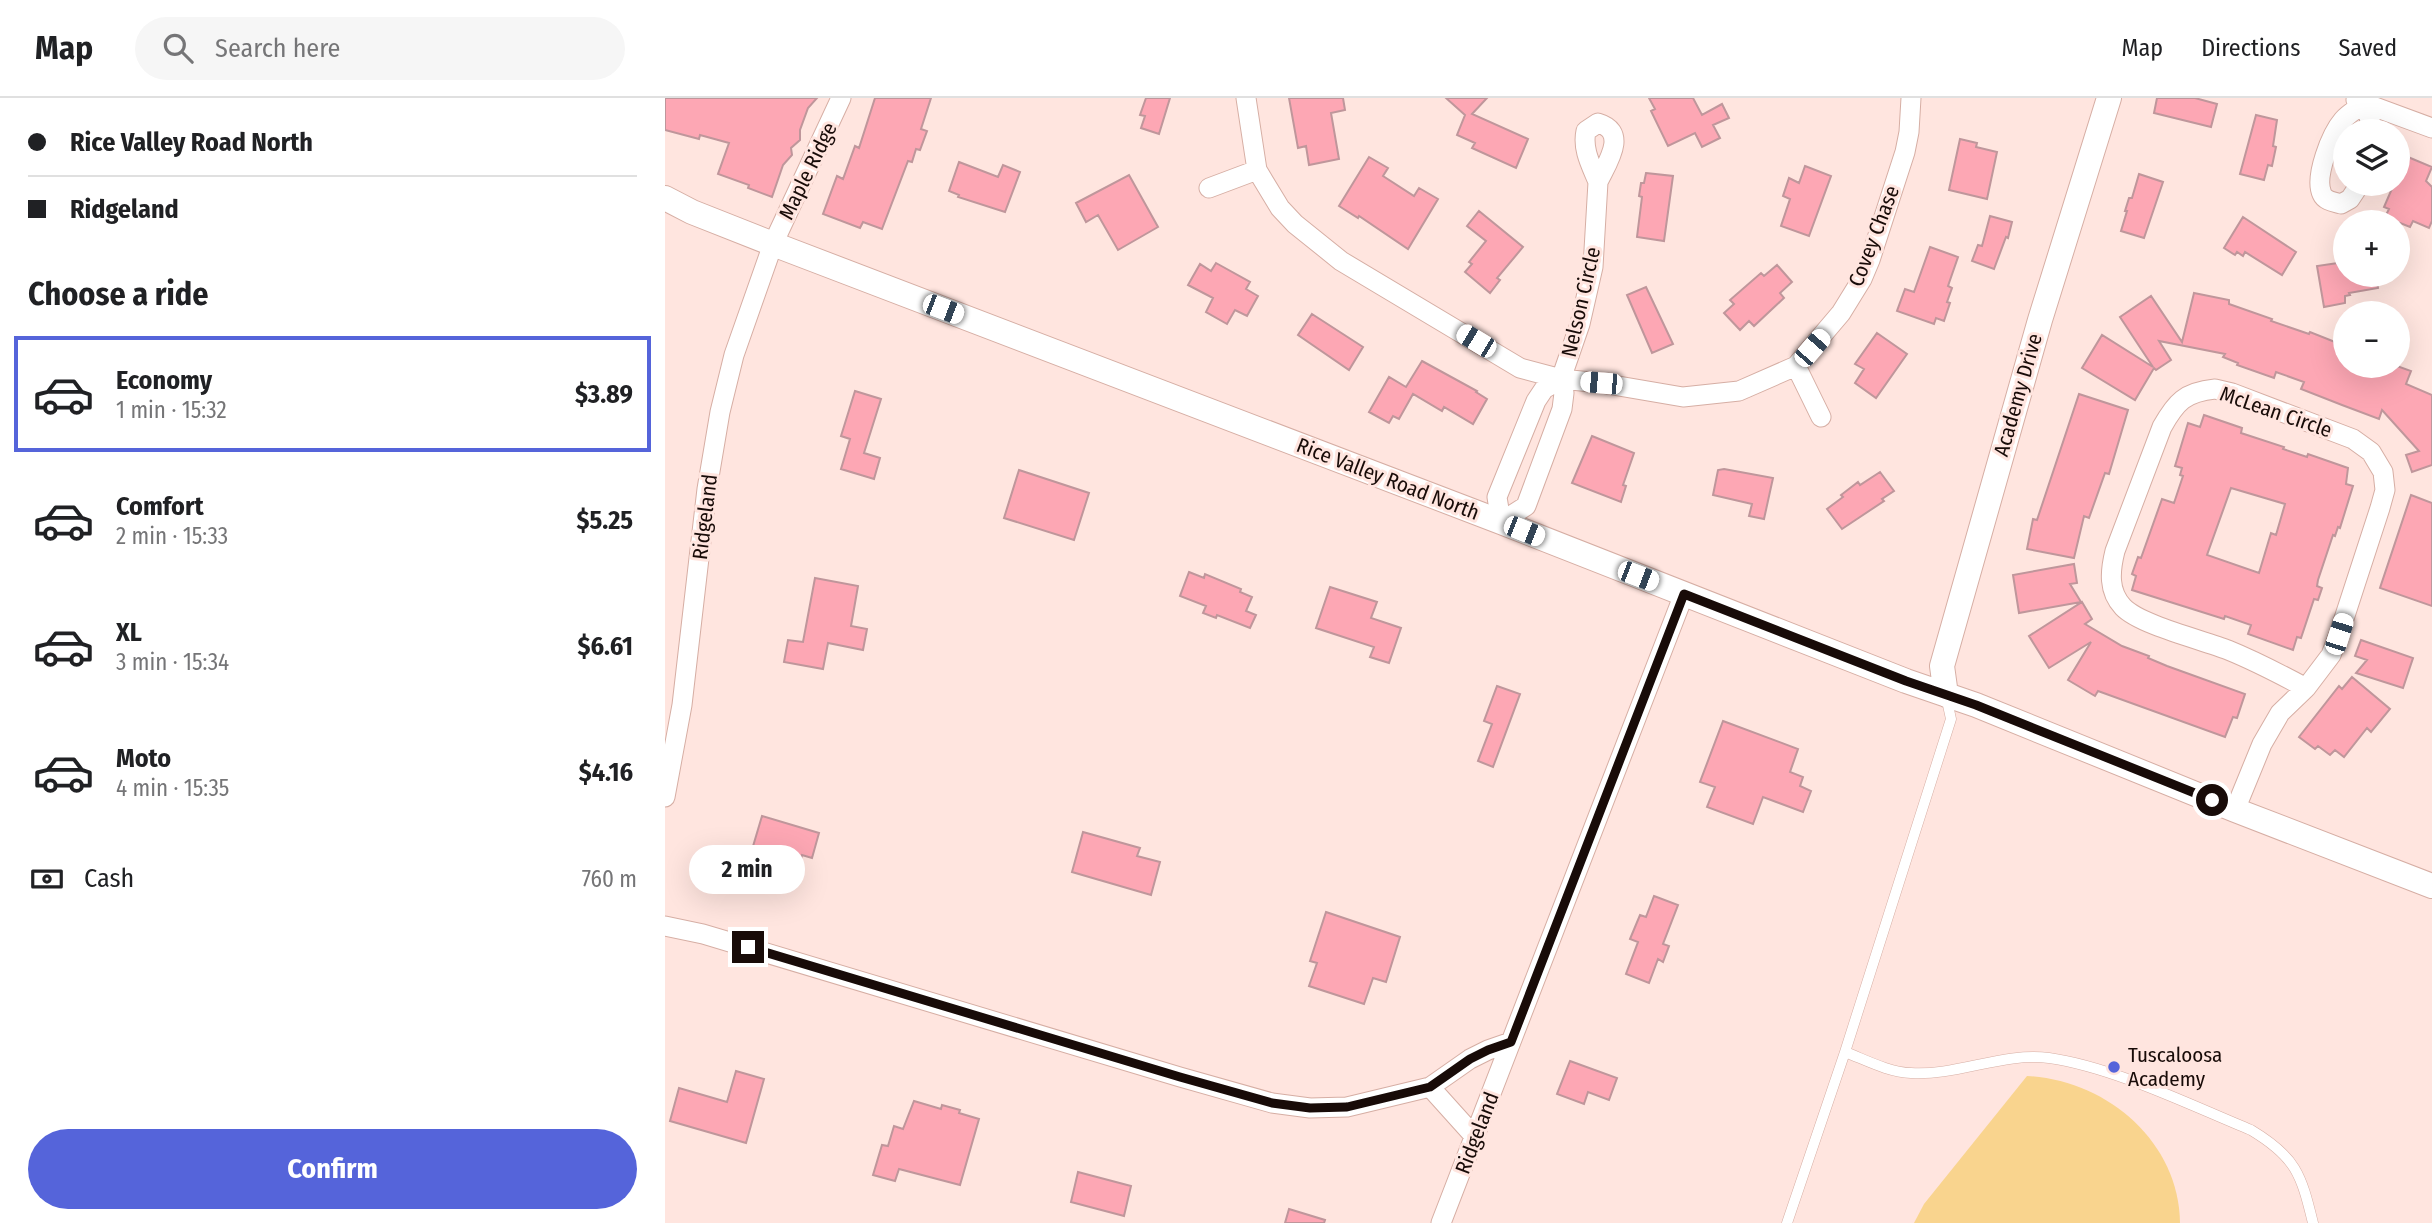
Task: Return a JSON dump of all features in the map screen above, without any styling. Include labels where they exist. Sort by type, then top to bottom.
[{"type":"street","name":"Maple Ridge","points":[[773,244],[841,98]]},
{"type":"street","name":"Covey Chase","points":[[1246,98],[1257,170],[1280,208],[1295,224],[1341,261],[1520,368],[1561,379],[1683,397],[1739,391],[1796,366],[1841,313],[1861,279],[1905,152],[1909,132],[1910,98]]},
{"type":"street","name":"Academy Drive","points":[[1946,695],[1942,666],[2040,320],[2109,98]]},
{"type":"street","points":[[2358,100],[2432,128]]},
{"type":"street","points":[[2358,100],[2368,119]]},
{"type":"street","points":[[2344,119],[2358,100]]},
{"type":"street","points":[[2333,139],[2321,170],[2321,192],[2324,198],[2341,204],[2352,196]]},
{"type":"street","points":[[1209,188],[1257,170]]},
{"type":"street","name":"Nelson Circle","points":[[1561,379],[1580,324],[1593,267],[1598,182]]},
{"type":"street","name":"Rice Valley Road North","points":[[665,198],[692,212],[773,244],[1501,522],[2432,886]]},
{"type":"street","name":"Ridgeland","points":[[665,797],[682,705],[720,412],[746,316],[773,244]]},
{"type":"street","points":[[1796,366],[1821,417]]},
{"type":"street","points":[[1561,379],[1564,393],[1562,409],[1526,506],[1501,522],[1497,497],[1536,401],[1544,389],[1561,379]]},
{"type":"street","name":"McLean Circle","points":[[2235,810],[2262,744],[2280,713],[2306,688],[2331,655],[2385,490],[2383,472],[2371,452],[2353,439],[2232,393],[2215,389],[2199,390],[2184,397],[2172,409],[2162,427],[2115,551],[2111,569],[2112,589],[2124,608],[2148,621],[2228,650],[2276,671],[2306,688]]},
{"type":"street","name":"Ridgeland","points":[[1441,1223],[1684,594]]},
{"type":"street","name":"Ridgeland","points":[[665,926],[702,934],[1272,1103],[1310,1108],[1347,1107],[1430,1087],[1470,1059],[1511,1042]]},
{"type":"street","points":[[1430,1087],[1475,1137]]},
{"type":"lane","points":[[1787,1223],[1845,1052],[1951,719],[1946,695]]},
{"type":"lane","points":[[1845,1052],[1896,1071],[1914,1074],[2007,1059],[2047,1058],[2122,1078],[2251,1130],[2268,1140],[2283,1152],[2295,1168],[2304,1185],[2313,1223]]},
{"type":"shaded area","points":[[2027,1076],[2056,1080],[2084,1089],[2133,1120],[2152,1142],[2167,1166],[2176,1193],[2180,1223],[1914,1223],[1924,1204]]},
{"type":"building","points":[[665,98],[817,98],[808,108],[800,130],[800,140],[791,148],[792,155],[783,165],[772,197],[718,174],[729,143],[665,130]]},
{"type":"building","points":[[875,98],[931,98],[921,129],[927,131],[920,150],[916,149],[912,162],[908,161],[882,229],[863,222],[860,228],[823,214],[837,176],[843,179],[855,146],[859,148]]},
{"type":"building","points":[[1146,98],[1170,98],[1159,134],[1141,128],[1145,116],[1140,115]]},
{"type":"building","points":[[1289,98],[1343,98],[1345,110],[1331,113],[1339,159],[1309,165],[1306,146],[1298,148]]},
{"type":"building","points":[[1446,98],[1487,98],[1472,114],[1528,139],[1516,168],[1472,148],[1475,143],[1457,135],[1465,115]]},
{"type":"building","points":[[1649,98],[1693,98],[1702,115],[1722,104],[1729,118],[1713,125],[1720,138],[1702,147],[1695,133],[1668,146],[1651,111],[1655,109]]},
{"type":"building","points":[[2157,98],[2195,98],[2217,104],[2211,127],[2154,113]]},
{"type":"building","points":[[2256,115],[2277,120],[2272,166],[2268,165],[2264,180],[2240,174]]},
{"type":"building","points":[[1960,139],[1977,143],[1976,147],[1997,152],[1987,199],[1949,190]]},
{"type":"building","points":[[1369,157],[1388,168],[1383,176],[1414,196],[1419,188],[1438,199],[1408,249],[1339,206]]},
{"type":"building","points":[[2410,158],[2432,167],[2426,181],[2432,187],[2432,221],[2429,228],[2413,221],[2410,227],[2410,210],[2388,210],[2384,207],[2389,196],[2410,196]]},
{"type":"building","points":[[959,162],[998,177],[1003,165],[1020,172],[1005,212],[958,197],[959,195],[949,191]]},
{"type":"building","points":[[1805,166],[1831,176],[1809,236],[1781,226],[1790,199],[1783,196],[1789,178],[1799,183]]},
{"type":"building","points":[[1646,173],[1673,176],[1664,241],[1637,237],[1642,197],[1639,196]]},
{"type":"building","points":[[2139,174],[2163,182],[2144,238],[2121,231],[2129,198],[2132,198]]},
{"type":"building","points":[[1129,175],[1158,227],[1118,250],[1098,215],[1086,222],[1076,203]]},
{"type":"building","points":[[1479,211],[1523,247],[1497,278],[1500,280],[1490,293],[1465,272],[1472,264],[1469,262],[1486,241],[1467,226]]},
{"type":"building","points":[[1990,216],[2012,222],[1994,269],[1972,261],[1978,245],[1982,246]]},
{"type":"building","points":[[2243,217],[2296,252],[2282,275],[2245,252],[2243,256],[2237,252],[2235,255],[2224,248]]},
{"type":"building","points":[[1930,247],[1958,257],[1948,286],[1952,288],[1944,321],[1936,318],[1934,324],[1897,311],[1905,289],[1914,292]]},
{"type":"building","points":[[1216,263],[1250,282],[1246,289],[1258,296],[1247,316],[1235,310],[1227,324],[1206,312],[1213,298],[1188,285],[1200,264],[1211,271]]},
{"type":"building","points":[[2333,264],[2333,287],[2378,288],[2349,293],[2350,295],[2345,296],[2345,301],[2333,301],[2333,305],[2324,307],[2317,266]]},
{"type":"building","points":[[1777,265],[1792,282],[1780,293],[1784,298],[1754,326],[1749,321],[1740,330],[1724,313],[1734,304],[1730,300],[1761,273],[1764,276]]},
{"type":"building","points":[[1646,287],[1673,344],[1652,353],[1627,295]]},
{"type":"building","points":[[2194,293],[2229,300],[2229,304],[2272,319],[2271,321],[2333,341],[2333,378],[2408,378],[2406,384],[2432,395],[2432,465],[2412,472],[2406,455],[2419,451],[2382,410],[2379,419],[2301,389],[2304,382],[2276,372],[2274,378],[2237,365],[2238,363],[2223,357],[2225,354],[2159,341],[2171,360],[2156,370],[2154,368],[2135,400],[2082,368],[2102,335],[2153,367],[2120,317],[2151,296],[2182,342]]},
{"type":"building","points":[[1312,314],[1363,347],[1349,370],[1298,335]]},
{"type":"building","points":[[1877,333],[1907,354],[1876,398],[1855,383],[1864,369],[1855,364]]},
{"type":"building","points":[[1422,361],[1487,399],[1473,424],[1444,407],[1442,411],[1413,394],[1399,419],[1393,416],[1389,423],[1369,412],[1389,377],[1406,387]]},
{"type":"building","points":[[855,391],[881,399],[864,453],[880,458],[874,479],[841,469],[850,439],[841,436]]},
{"type":"building","points":[[2079,394],[2128,410],[2109,474],[2105,473],[2089,518],[2084,516],[2074,558],[2027,549],[2033,519],[2037,520]]},
{"type":"building","points":[[2204,415],[2242,428],[2241,433],[2284,447],[2283,449],[2307,457],[2308,454],[2348,468],[2346,484],[2353,486],[2340,528],[2338,527],[2335,536],[2333,535],[2318,580],[2317,586],[2322,588],[2318,600],[2314,599],[2301,638],[2297,637],[2293,650],[2248,634],[2251,625],[2132,590],[2136,576],[2132,574],[2138,557],[2141,558],[2162,499],[2174,503],[2183,476],[2180,475],[2182,468],[2175,466],[2188,423],[2200,427]],"holes":[[[2231,488],[2285,504],[2276,535],[2271,533],[2259,573],[2207,555]]]},
{"type":"building","points":[[1592,436],[1634,453],[1623,485],[1626,486],[1621,502],[1572,483]]},
{"type":"building","points":[[1019,470],[1089,493],[1074,540],[1004,518]]},
{"type":"building","points":[[1718,470],[1773,478],[1764,519],[1749,516],[1752,504],[1713,495]]},
{"type":"building","points":[[1880,472],[1894,491],[1882,499],[1884,501],[1842,529],[1827,509],[1858,482],[1860,485]]},
{"type":"building","points":[[2411,495],[2432,503],[2432,606],[2380,588]]},
{"type":"building","points":[[2074,564],[2077,583],[2070,584],[2081,602],[2019,613],[2013,575]]},
{"type":"building","points":[[1189,572],[1204,578],[1205,574],[1241,589],[1240,592],[1252,597],[1246,611],[1256,615],[1250,628],[1217,615],[1216,618],[1203,613],[1206,606],[1180,596]]},
{"type":"building","points":[[815,578],[858,586],[851,626],[867,629],[863,650],[828,643],[823,669],[784,662],[788,640],[803,642]]},
{"type":"building","points":[[1330,587],[1377,602],[1371,618],[1401,628],[1389,663],[1370,657],[1374,647],[1316,628]]},
{"type":"building","points":[[2082,602],[2092,619],[2085,624],[2122,646],[2167,666],[2245,694],[2237,718],[2233,717],[2225,737],[2098,691],[2095,696],[2068,680],[2091,642],[2049,668],[2029,636]]},
{"type":"building","points":[[2361,640],[2413,658],[2403,688],[2356,673],[2367,660],[2355,656]]},
{"type":"building","points":[[2352,677],[2390,709],[2371,732],[2367,728],[2344,757],[2335,750],[2330,755],[2318,746],[2315,749],[2299,737],[2339,686],[2342,689]]},
{"type":"building","points":[[1497,686],[1520,694],[1493,767],[1478,761],[1492,724],[1484,721]]},
{"type":"building","points":[[1723,721],[1798,749],[1790,772],[1803,777],[1800,786],[1811,791],[1803,812],[1763,797],[1753,824],[1707,807],[1715,787],[1700,782]]},
{"type":"building","points":[[762,816],[819,833],[812,858],[802,855],[799,867],[751,853]]},
{"type":"building","points":[[1083,832],[1140,848],[1137,856],[1160,862],[1151,895],[1072,872]]},
{"type":"building","points":[[1654,896],[1678,905],[1663,944],[1669,946],[1663,962],[1658,959],[1649,983],[1626,974],[1638,942],[1630,939],[1640,915],[1646,917]]},
{"type":"building","points":[[1326,912],[1400,937],[1386,982],[1373,978],[1364,1004],[1309,986],[1317,963],[1310,961]]},
{"type":"building","points":[[1570,1061],[1617,1078],[1609,1100],[1588,1092],[1584,1104],[1557,1094]]},
{"type":"building","points":[[736,1071],[764,1079],[746,1143],[670,1121],[679,1088],[727,1102]]},
{"type":"building","points":[[914,1101],[941,1109],[942,1105],[979,1119],[960,1185],[899,1169],[895,1181],[873,1175],[882,1145],[888,1146],[894,1126],[903,1129]]},
{"type":"building","points":[[1078,1172],[1131,1186],[1124,1216],[1071,1202]]},
{"type":"building","points":[[1289,1209],[1325,1220],[1324,1223],[1285,1223]]},
{"type":"place","name":"Tuscaloosa Academy","points":[[2114,1067]]},
{"type":"route","points":[[748,947],[1272,1103],[1310,1108],[1347,1107],[1430,1087],[1470,1059],[1511,1042],[1684,594],[1906,681],[1976,705],[2212,800]]}]
